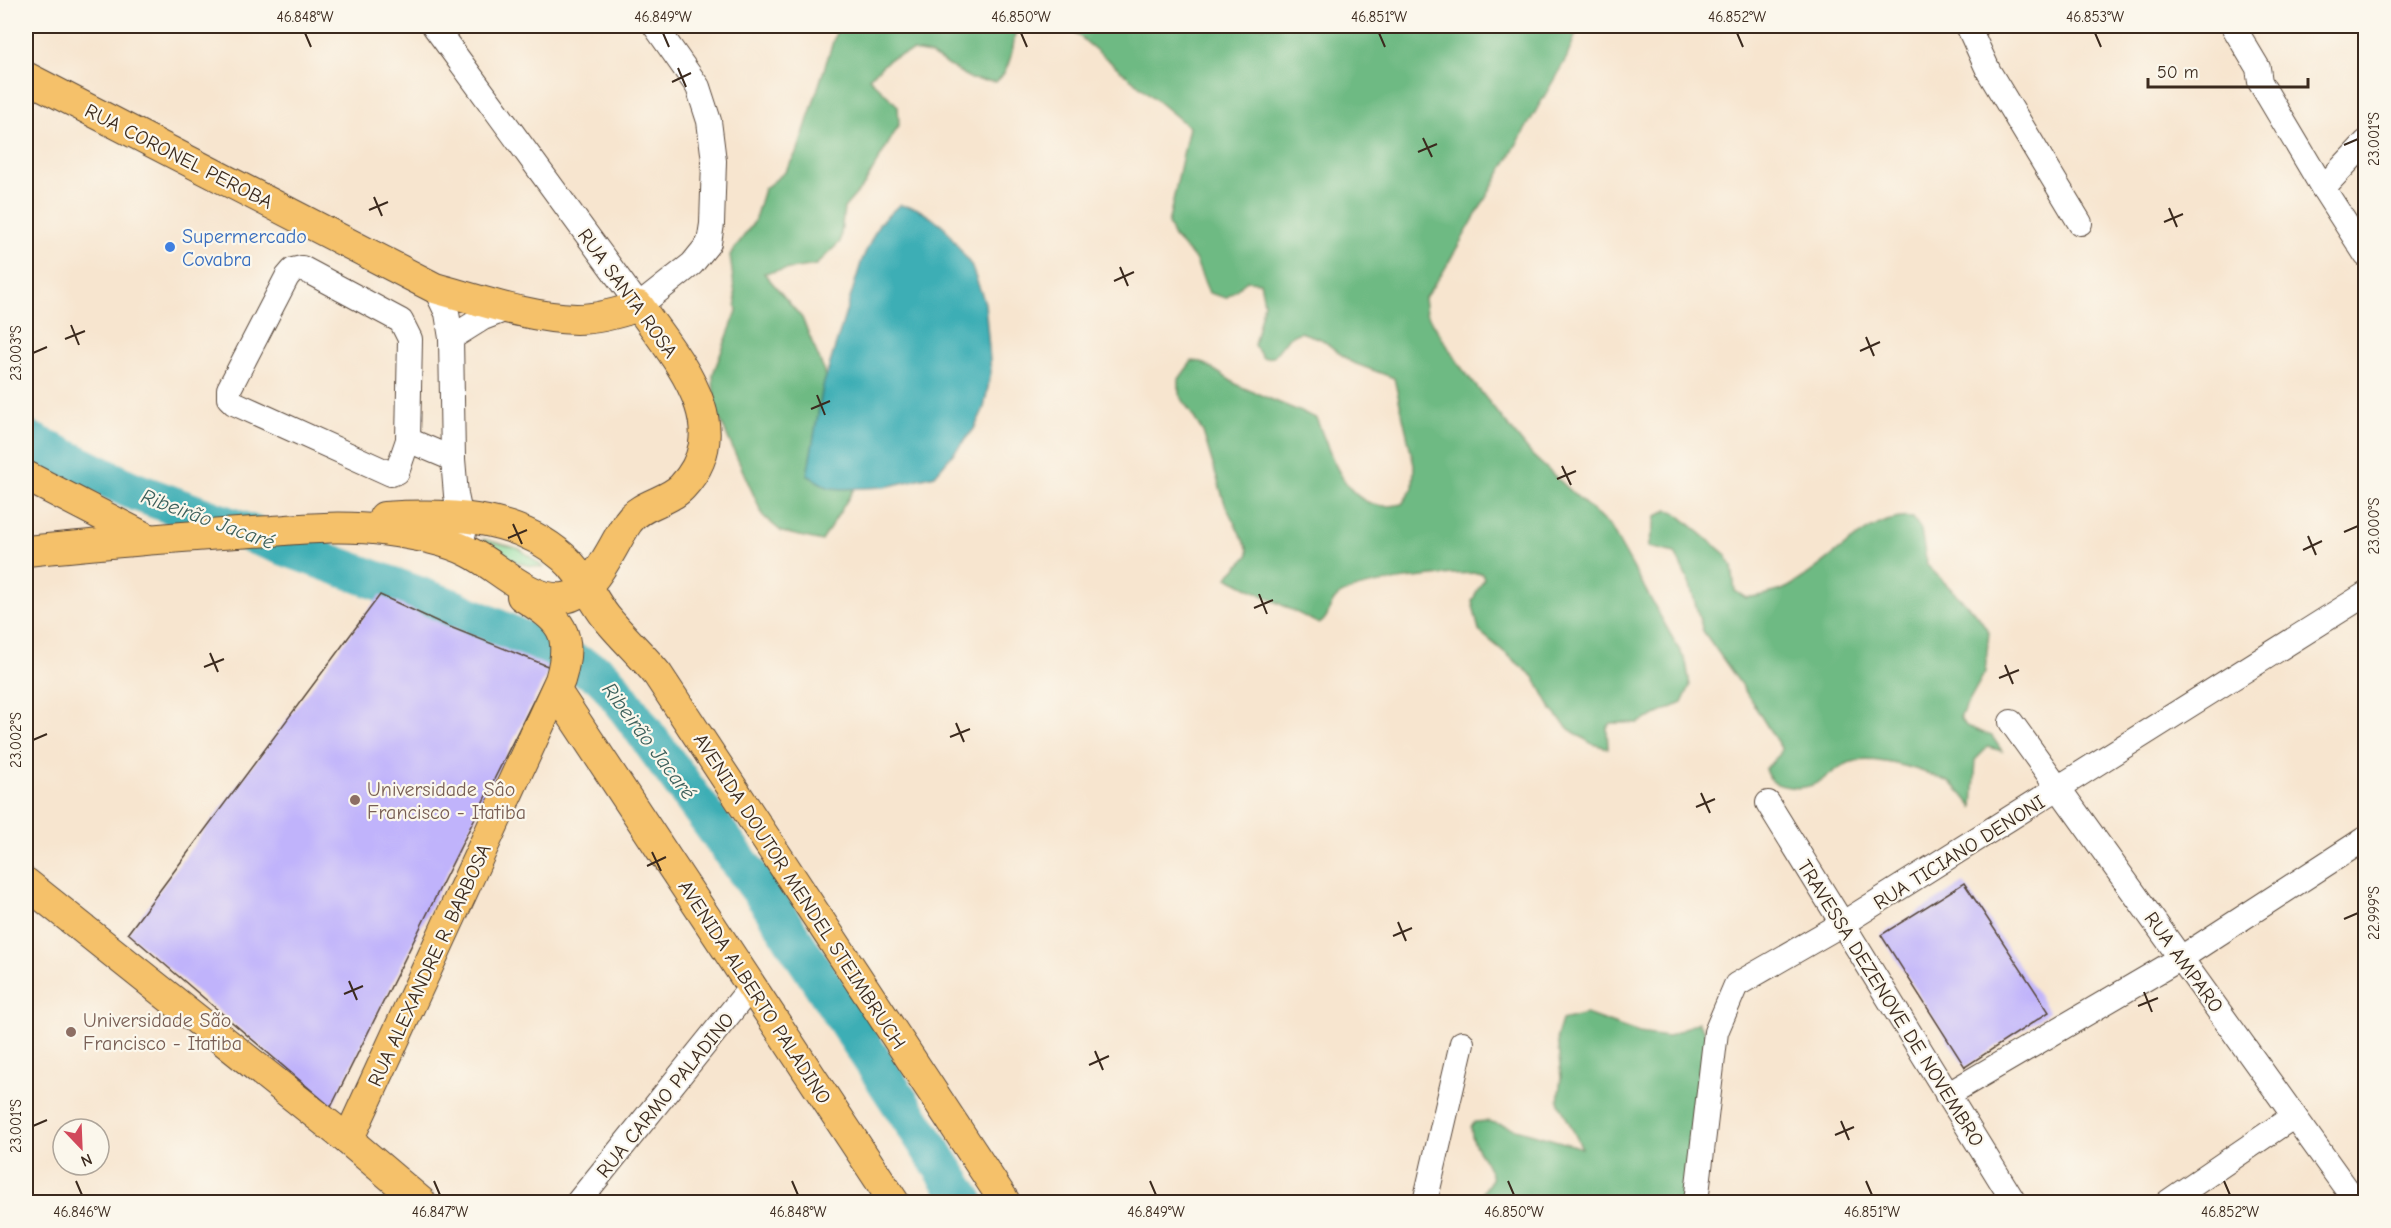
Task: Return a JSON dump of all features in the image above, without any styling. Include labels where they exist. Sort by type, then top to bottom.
[{"type":"main road","name":"RUA CORONEL PEROBA","points":[[26,77],[435,288],[509,308],[576,319],[614,314],[639,306]]},
{"type":"main road","name":"RUA SANTA ROSA","points":[[586,586],[629,519],[682,488],[701,458],[705,440],[704,415],[691,382],[639,306]]},
{"type":"main road","points":[[26,476],[148,539]]},
{"type":"main road","name":"AVENIDA DOUTOR MENDEL STEIMBRUCH","points":[[316,527],[354,520],[408,516],[460,517],[494,522],[522,532],[550,547],[565,559],[608,619],[658,675],[1005,1203]]},
{"type":"main road","points":[[26,551],[200,534],[316,527],[384,531],[419,536],[534,592],[566,598],[586,586]]},
{"type":"main road","name":"RUA ALEXANDRE R. BARBOSA","points":[[348,1140],[558,686],[566,662],[560,625],[552,614],[473,562]]},
{"type":"main road","name":"AVENIDA ALBERTO PALADINO","points":[[558,686],[751,987],[894,1203]]},
{"type":"main road","points":[[26,883],[348,1140],[421,1203]]},
{"type":"street","name":"RUA SANTA ROSA","points":[[434,26],[639,306]]},
{"type":"street","points":[[1968,26],[1989,72],[2080,223]]},
{"type":"street","points":[[2215,26],[2245,77],[2260,82]]},
{"type":"street","points":[[2233,26],[2258,68],[2260,82],[2322,188],[2366,255]]},
{"type":"street","points":[[639,306],[692,264],[709,243],[712,224],[714,161],[709,121],[698,87],[658,27]]},
{"type":"street","points":[[2322,188],[2366,142]]},
{"type":"street","points":[[302,268],[401,321],[406,326],[410,339],[408,440],[400,469],[391,474],[234,403],[229,398],[229,389],[293,270],[302,268]]},
{"type":"street","points":[[435,288],[447,313],[451,338],[453,459],[460,517],[473,562]]},
{"type":"street","points":[[451,338],[483,318],[509,308]]},
{"type":"street","points":[[408,440],[453,459]]},
{"type":"street","name":"RUA TICIANO DENONI","points":[[1696,1203],[1716,1032],[1736,984],[1842,924],[2060,789],[2366,594]]},
{"type":"street","name":"RUA AMPARO","points":[[2011,722],[2356,1203]]},
{"type":"street","name":"TRAVESSA DEZENOVE DE NOVEMBRO","points":[[1768,804],[2014,1203]]},
{"type":"street","points":[[1947,1095],[2181,958],[2366,838]]},
{"type":"street","name":"RUA CARMO PALADINO","points":[[578,1203],[751,987]]},
{"type":"street","points":[[1425,1203],[1462,1043]]},
{"type":"street","points":[[2168,1203],[2294,1116]]},
{"type":"green space","points":[[838,26],[1016,26],[1008,64],[996,82],[971,79],[930,54],[913,51],[891,58],[869,78],[898,106],[899,125],[864,185],[844,208],[840,242],[816,265],[764,273],[802,318],[823,368],[833,411],[862,476],[822,541],[782,532],[763,516],[714,406],[713,374],[737,311],[730,255],[754,222],[764,189],[785,172],[798,150]]},
{"type":"green space","points":[[1067,26],[1579,26],[1567,57],[1443,272],[1424,299],[1426,313],[1463,370],[1532,455],[1611,528],[1686,662],[1690,686],[1682,703],[1638,723],[1611,723],[1607,728],[1608,748],[1592,744],[1569,729],[1552,710],[1534,677],[1479,631],[1472,601],[1484,578],[1482,573],[1405,579],[1346,592],[1336,598],[1325,619],[1319,624],[1227,577],[1248,556],[1248,550],[1225,504],[1203,432],[1179,394],[1179,379],[1192,361],[1202,362],[1239,386],[1316,418],[1336,466],[1345,481],[1355,493],[1368,502],[1383,506],[1402,504],[1413,488],[1414,465],[1394,378],[1351,362],[1321,339],[1300,332],[1289,337],[1273,357],[1263,358],[1254,345],[1264,303],[1260,282],[1247,281],[1226,298],[1209,293],[1195,259],[1174,237],[1168,224],[1189,127]]},
{"type":"green space","points":[[1667,510],[1675,512],[1725,554],[1732,566],[1735,591],[1746,598],[1786,588],[1847,544],[1880,524],[1897,518],[1913,518],[1921,530],[1927,565],[1978,616],[1989,632],[1985,672],[1960,717],[1966,726],[1992,736],[2002,751],[1988,747],[1976,759],[1973,807],[1950,783],[1917,770],[1879,761],[1856,761],[1839,768],[1817,783],[1797,788],[1777,784],[1771,780],[1765,769],[1780,754],[1781,748],[1742,686],[1703,631],[1690,585],[1675,553],[1648,547],[1656,517]]},
{"type":"green space","points":[[483,539],[520,549],[543,567],[527,565],[510,559],[488,545]]},
{"type":"green space","points":[[1586,1014],[1639,1033],[1667,1037],[1698,1022],[1710,1039],[1686,1202],[1455,1202],[1458,1199],[1479,1198],[1492,1179],[1487,1164],[1474,1142],[1471,1127],[1475,1122],[1488,1121],[1582,1148],[1558,1101],[1561,1078],[1557,1036],[1562,1020]]},
{"type":"water","points":[[899,205],[916,208],[943,225],[971,265],[985,303],[991,372],[984,408],[974,429],[935,475],[885,487],[829,488],[807,475],[823,386],[862,260],[879,224]]},
{"type":"building","name":"Universidade Sâo Francisco - Itatiba","points":[[380,595],[445,625],[550,667],[331,1107],[128,933]]},
{"type":"building","points":[[1964,883],[2049,1012],[1965,1067],[1881,935]]},
{"type":"waterway","name":"Ribeirão Jacaré","points":[[26,439],[131,490],[452,608],[599,674],[610,685],[768,901],[965,1202]]},
{"type":"place","name":"Supermercado Covabra","points":[[170,247]]},
{"type":"place","name":"Universidade Sâo Francisco - Itatiba","points":[[355,800]]},
{"type":"place","name":"Universidade São Francisco - Itatiba","points":[[71,1032]]}]
